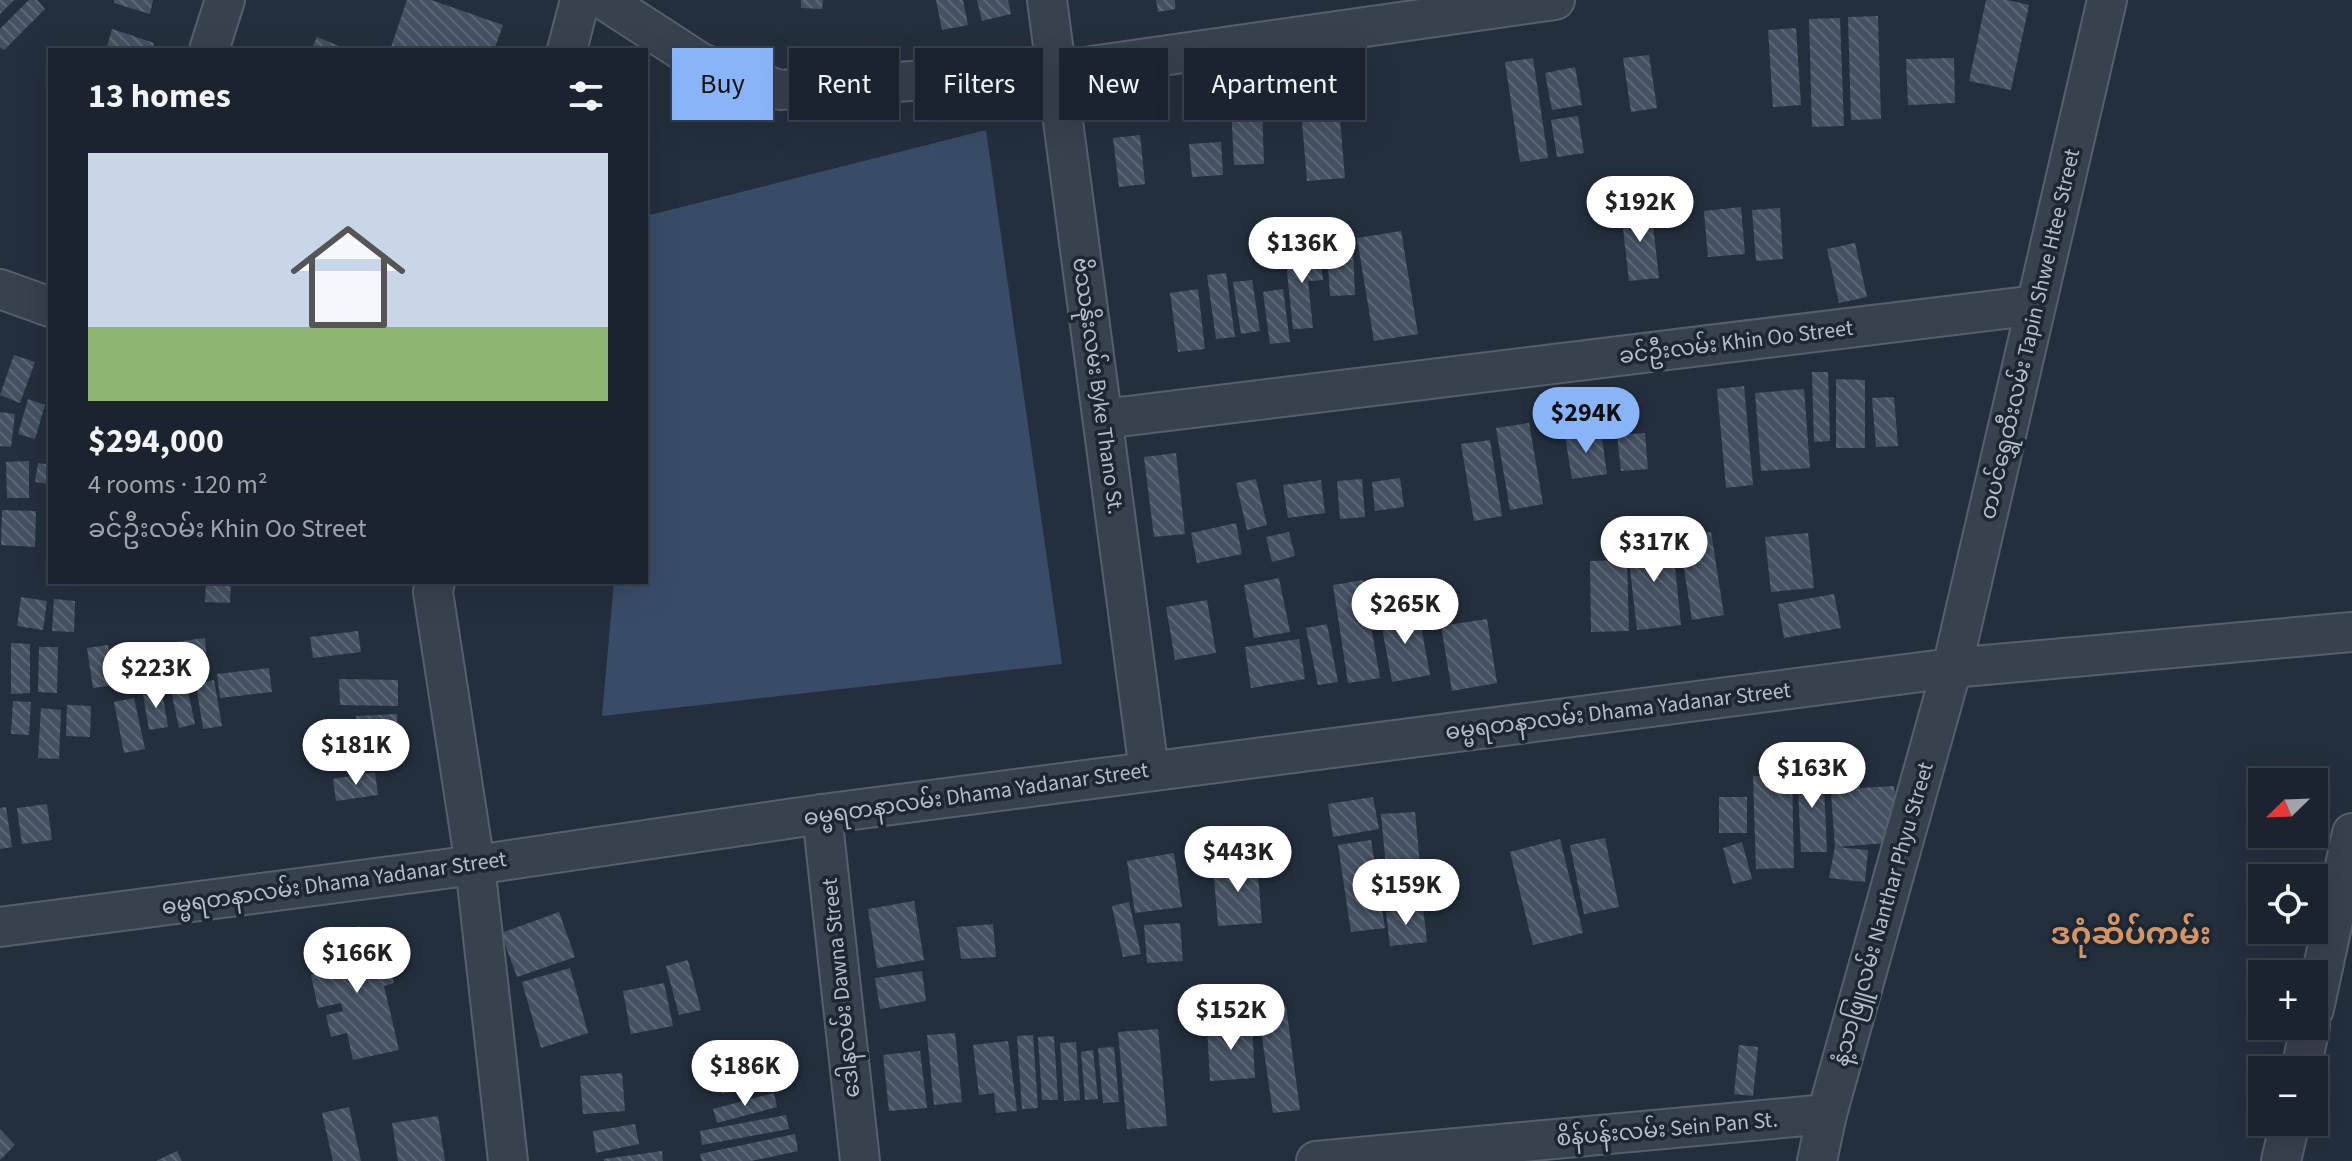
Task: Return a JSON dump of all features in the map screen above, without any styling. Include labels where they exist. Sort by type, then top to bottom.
[{"type":"street","points":[[210,48],[225,0]]},
{"type":"street","points":[[568,48],[580,0]]},
{"type":"street","points":[[604,0],[701,63],[780,90],[1056,71],[1397,11],[1555,0]]},
{"type":"street","name":"ဗိဿနိုးလမ်း Byke Thano St.","points":[[1047,0],[1149,771]]},
{"type":"street","name":"တပင်ရွှေထီးလမ်း Tapin Shwe Htee Street","points":[[1952,668],[2107,0]]},
{"type":"street","points":[[0,289],[48,306]]},
{"type":"street","name":"ခင်ဦးလမ်း Khin Oo Street","points":[[1103,419],[2036,305]]},
{"type":"street","points":[[435,584],[433,592],[475,865],[508,1161]]},
{"type":"street","name":"ဓမ္မရတနာလမ်း Dhama Yadanar Street","points":[[0,927],[475,865],[822,814],[1952,668],[2352,632]]},
{"type":"street","name":"နံ့သာဖြူလမ်း Nanthar Phyu Street","points":[[1817,1161],[1827,1114],[1952,668]]},
{"type":"street","name":"ဒေါနလမ်း Dawna Street","points":[[822,814],[860,1161]]},
{"type":"street","points":[[2325,960],[2352,833]]},
{"type":"street","name":"စိန်ပန်းလမ်း Sein Pan St.","points":[[1316,1161],[1401,1157],[1827,1114]]},
{"type":"street","points":[[2281,1161],[2287,1136]]},
{"type":"water","points":[[986,130],[1062,664],[602,716],[614,584],[648,584],[648,215]]},
{"type":"building","points":[[0,0],[14,0],[0,14]]},
{"type":"building","points":[[29,0],[37,0],[45,9],[4,50],[0,47],[0,29]]},
{"type":"building","points":[[114,0],[153,0],[150,14],[114,3]]},
{"type":"building","points":[[407,0],[431,0],[503,25],[495,48],[391,48]]},
{"type":"building","points":[[801,0],[823,0],[822,9],[801,8]]},
{"type":"building","points":[[936,0],[963,0],[968,25],[942,30]]},
{"type":"building","points":[[977,0],[1008,0],[1011,14],[982,21]]},
{"type":"building","points":[[1156,0],[1175,0],[1175,9],[1158,12]]},
{"type":"building","points":[[1986,0],[2007,0],[2029,5],[2011,90],[1969,81]]},
{"type":"building","points":[[1878,16],[1881,119],[1851,120],[1848,17]]},
{"type":"building","points":[[1840,18],[1844,126],[1812,127],[1809,19]]},
{"type":"building","points":[[1796,28],[1801,105],[1773,107],[1768,30]]},
{"type":"building","points":[[112,29],[154,43],[153,48],[107,48]]},
{"type":"building","points":[[317,37],[344,48],[312,48]]},
{"type":"building","points":[[1649,55],[1657,108],[1631,112],[1623,58]]},
{"type":"building","points":[[1533,58],[1548,158],[1520,162],[1505,62]]},
{"type":"building","points":[[1954,58],[1955,103],[1908,105],[1906,59]]},
{"type":"building","points":[[1575,67],[1582,105],[1552,110],[1545,73]]},
{"type":"building","points":[[1578,116],[1584,153],[1557,157],[1551,120]]},
{"type":"building","points":[[1232,120],[1262,120],[1264,164],[1234,165]]},
{"type":"building","points":[[1340,120],[1345,178],[1307,181],[1302,122]]},
{"type":"building","points":[[1140,135],[1145,184],[1119,187],[1113,138]]},
{"type":"building","points":[[1221,142],[1223,175],[1192,177],[1189,144]]},
{"type":"building","points":[[1741,207],[1745,254],[1708,257],[1704,211]]},
{"type":"building","points":[[1651,208],[1659,278],[1629,281],[1621,211]]},
{"type":"building","points":[[1780,208],[1783,259],[1756,261],[1752,210]]},
{"type":"building","points":[[1401,231],[1418,334],[1374,341],[1357,238]]},
{"type":"building","points":[[1855,243],[1867,297],[1839,303],[1827,249]]},
{"type":"building","points":[[1353,249],[1355,295],[1330,296],[1327,250]]},
{"type":"building","points":[[1320,250],[1323,280],[1308,281],[1313,328],[1293,329],[1285,253]]},
{"type":"building","points":[[1226,273],[1235,337],[1216,339],[1207,275]]},
{"type":"building","points":[[1252,280],[1260,331],[1241,334],[1233,282]]},
{"type":"building","points":[[1198,289],[1205,349],[1178,352],[1170,293]]},
{"type":"building","points":[[1283,289],[1290,342],[1270,344],[1263,292]]},
{"type":"building","points":[[14,355],[35,362],[20,403],[0,395]]},
{"type":"building","points":[[1812,372],[1828,372],[1830,441],[1814,442]]},
{"type":"building","points":[[1836,379],[1865,380],[1865,448],[1836,448]]},
{"type":"building","points":[[1744,386],[1753,485],[1726,488],[1717,389]]},
{"type":"building","points":[[1804,389],[1810,468],[1761,471],[1755,393]]},
{"type":"building","points":[[1894,397],[1898,446],[1876,447],[1872,398]]},
{"type":"building","points":[[28,399],[45,405],[35,439],[18,434]]},
{"type":"building","points":[[0,412],[15,414],[11,447],[0,446]]},
{"type":"building","points":[[1529,423],[1543,504],[1510,510],[1496,428]]},
{"type":"building","points":[[1601,431],[1607,474],[1572,479],[1565,436]]},
{"type":"building","points":[[1645,433],[1648,469],[1621,471],[1617,435]]},
{"type":"building","points":[[1490,440],[1502,516],[1474,521],[1461,444]]},
{"type":"building","points":[[1176,453],[1185,534],[1154,537],[1144,457]]},
{"type":"building","points":[[29,461],[29,498],[7,498],[6,462]]},
{"type":"building","points":[[38,463],[48,465],[48,484],[35,482]]},
{"type":"building","points":[[1400,478],[1404,507],[1375,511],[1372,482]]},
{"type":"building","points":[[1256,479],[1267,525],[1247,530],[1236,483]]},
{"type":"building","points":[[1362,479],[1365,517],[1340,519],[1337,481]]},
{"type":"building","points":[[1321,480],[1325,513],[1288,518],[1283,485]]},
{"type":"building","points":[[2,510],[36,511],[35,547],[1,545]]},
{"type":"building","points":[[1236,523],[1242,554],[1197,563],[1191,533]]},
{"type":"building","points":[[1289,532],[1295,556],[1272,562],[1266,537]]},
{"type":"building","points":[[1711,532],[1724,615],[1692,620],[1679,537]]},
{"type":"building","points":[[1808,533],[1814,588],[1771,592],[1765,537]]},
{"type":"building","points":[[1672,538],[1681,625],[1637,630],[1627,543]]},
{"type":"building","points":[[1627,560],[1629,631],[1591,632],[1590,561]]},
{"type":"building","points":[[1279,578],[1290,632],[1254,638],[1244,585]]},
{"type":"building","points":[[1363,580],[1380,678],[1348,683],[1333,585]]},
{"type":"building","points":[[206,584],[231,584],[230,603],[205,602]]},
{"type":"building","points":[[1834,594],[1841,628],[1784,638],[1778,604]]},
{"type":"building","points":[[21,597],[47,601],[43,630],[17,626]]},
{"type":"building","points":[[54,599],[75,601],[74,632],[52,631]]},
{"type":"building","points":[[1207,600],[1216,653],[1175,660],[1166,607]]},
{"type":"building","points":[[1418,610],[1430,675],[1392,682],[1380,617]]},
{"type":"building","points":[[1487,619],[1497,683],[1452,691],[1441,626]]},
{"type":"building","points":[[1327,624],[1338,682],[1318,685],[1306,628]]},
{"type":"building","points":[[358,631],[361,652],[313,658],[310,637]]},
{"type":"building","points":[[205,638],[207,664],[172,669],[168,643]]},
{"type":"building","points":[[1299,639],[1305,679],[1251,688],[1245,647]]},
{"type":"building","points":[[11,643],[30,644],[30,693],[11,694]]},
{"type":"building","points":[[108,645],[114,685],[93,688],[87,648]]},
{"type":"building","points":[[160,645],[161,668],[132,670],[130,647]]},
{"type":"building","points":[[39,647],[58,647],[57,693],[38,692]]},
{"type":"building","points":[[269,668],[272,692],[220,698],[217,674]]},
{"type":"building","points":[[339,679],[398,680],[398,706],[340,705]]},
{"type":"building","points":[[214,680],[222,726],[203,729],[196,684]]},
{"type":"building","points":[[186,683],[195,724],[179,728],[170,686]]},
{"type":"building","points":[[162,691],[168,727],[149,730],[143,694]]},
{"type":"building","points":[[134,698],[145,749],[124,753],[114,702]]},
{"type":"building","points":[[13,701],[31,702],[29,735],[11,734]]},
{"type":"building","points":[[67,705],[91,706],[90,737],[66,736]]},
{"type":"building","points":[[41,708],[61,710],[59,759],[38,758]]},
{"type":"building","points":[[397,714],[398,744],[358,745],[356,716]]},
{"type":"building","points":[[1858,765],[1860,788],[1894,786],[1899,842],[1837,847],[1868,850],[1865,882],[1829,878],[1835,846],[1829,767]]},
{"type":"building","points":[[1823,767],[1827,852],[1801,852],[1797,768]]},
{"type":"building","points":[[375,772],[378,795],[336,801],[333,779]]},
{"type":"building","points":[[1792,775],[1794,868],[1756,869],[1753,776]]},
{"type":"building","points":[[1373,797],[1379,829],[1333,837],[1328,804]]},
{"type":"building","points":[[1719,797],[1747,797],[1747,833],[1719,833]]},
{"type":"building","points":[[47,804],[52,840],[22,844],[17,808]]},
{"type":"building","points":[[6,807],[12,847],[0,849],[0,808]]},
{"type":"building","points":[[1415,812],[1423,897],[1389,900],[1381,814]]},
{"type":"building","points":[[1605,838],[1619,907],[1584,914],[1570,845]]},
{"type":"building","points":[[1560,839],[1583,933],[1533,945],[1510,852]]},
{"type":"building","points":[[1371,840],[1385,928],[1351,932],[1338,845]]},
{"type":"building","points":[[1742,842],[1752,879],[1733,884],[1723,848]]},
{"type":"building","points":[[1174,853],[1182,907],[1135,913],[1127,861]]},
{"type":"building","points":[[1257,862],[1262,923],[1218,926],[1213,866]]},
{"type":"building","points":[[914,901],[924,960],[877,968],[868,909]]},
{"type":"building","points":[[1129,902],[1141,954],[1123,957],[1112,906]]},
{"type":"building","points":[[1423,908],[1427,942],[1390,946],[1386,912]]},
{"type":"building","points":[[559,912],[575,957],[517,977],[501,933]]},
{"type":"building","points":[[1180,923],[1183,961],[1147,963],[1144,925]]},
{"type":"building","points":[[993,924],[996,957],[961,959],[957,927]]},
{"type":"building","points":[[360,926],[367,958],[387,954],[394,983],[384,986],[399,1050],[353,1060],[347,1033],[331,1037],[326,1015],[343,1011],[341,1003],[318,1008],[311,975],[324,971],[320,955],[335,951],[331,932]]},
{"type":"building","points":[[688,960],[701,1010],[679,1015],[666,966]]},
{"type":"building","points":[[570,968],[588,1033],[541,1048],[522,982]]},
{"type":"building","points":[[922,971],[926,1001],[880,1009],[875,978]]},
{"type":"building","points":[[664,983],[673,1026],[631,1034],[623,991]]},
{"type":"building","points":[[1286,1006],[1300,1110],[1273,1113],[1258,1010]]},
{"type":"building","points":[[1252,1024],[1255,1078],[1210,1081],[1207,1026]]},
{"type":"building","points":[[1158,1029],[1167,1126],[1127,1129],[1118,1032]]},
{"type":"building","points":[[955,1033],[962,1102],[934,1105],[927,1035]]},
{"type":"building","points":[[1033,1035],[1038,1108],[1022,1109],[1017,1036]]},
{"type":"building","points":[[1054,1036],[1058,1100],[1042,1100],[1038,1037]]},
{"type":"building","points":[[1008,1041],[1017,1111],[996,1113],[994,1093],[979,1095],[973,1045]]},
{"type":"building","points":[[751,1042],[761,1084],[722,1094],[712,1051]]},
{"type":"building","points":[[1076,1042],[1080,1100],[1064,1101],[1060,1043]]},
{"type":"building","points":[[1739,1045],[1758,1047],[1753,1096],[1734,1094]]},
{"type":"building","points":[[1114,1047],[1119,1102],[1103,1103],[1098,1048]]},
{"type":"building","points":[[1093,1050],[1098,1099],[1085,1100],[1081,1052]]},
{"type":"building","points":[[920,1051],[927,1108],[889,1111],[883,1055]]},
{"type":"building","points":[[622,1073],[625,1111],[583,1114],[580,1076]]},
{"type":"building","points":[[774,1093],[777,1107],[717,1123],[713,1109]]},
{"type":"building","points":[[349,1107],[361,1161],[333,1161],[322,1113]]},
{"type":"building","points":[[786,1115],[789,1129],[702,1145],[700,1131]]},
{"type":"building","points":[[438,1116],[445,1161],[398,1161],[392,1123]]},
{"type":"building","points":[[635,1124],[639,1144],[596,1153],[593,1131]]},
{"type":"building","points":[[0,1129],[15,1145],[0,1160]]},
{"type":"building","points":[[795,1134],[798,1151],[751,1161],[702,1161],[700,1154]]},
{"type":"building","points":[[177,1151],[182,1161],[156,1161]]},
{"type":"building","points":[[662,1151],[663,1161],[604,1161],[604,1159]]},
{"type":"district","name":"ဒဂုံဆိပ်ကမ်း","points":[[2131,934]]}]
